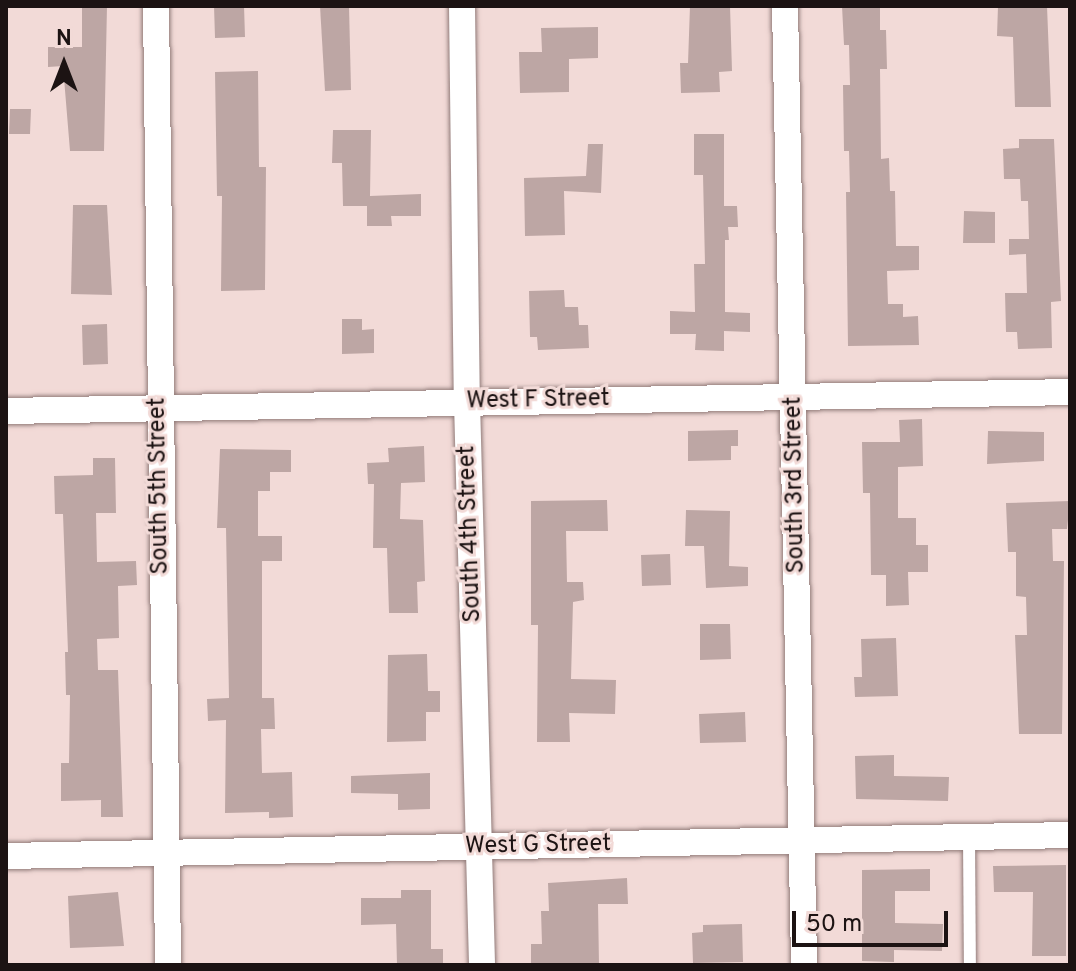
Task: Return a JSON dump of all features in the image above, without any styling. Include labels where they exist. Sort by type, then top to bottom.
[{"type":"street","name":"South 5th Street","points":[[156,6],[168,965]]},
{"type":"street","name":"South 4th Street","points":[[462,6],[467,402],[482,965]]},
{"type":"street","name":"South 3rd Street","points":[[785,6],[804,965]]},
{"type":"street","name":"West F Street","points":[[6,411],[1070,392]]},
{"type":"street","name":"West G Street","points":[[6,856],[1070,835]]},
{"type":"lane","points":[[969,837],[970,965]]},
{"type":"building","points":[[82,6],[107,6],[104,151],[70,151],[63,66],[48,67],[48,47],[82,47]]},
{"type":"building","points":[[214,6],[244,6],[245,37],[215,38]]},
{"type":"building","points":[[320,6],[349,6],[351,90],[325,91]]},
{"type":"building","points":[[690,6],[730,6],[732,71],[719,72],[720,92],[681,93],[680,63],[688,63]]},
{"type":"building","points":[[842,6],[880,6],[880,30],[886,30],[887,69],[880,69],[881,159],[889,158],[890,191],[895,191],[896,246],[919,246],[919,270],[887,271],[888,304],[903,304],[903,317],[918,316],[919,345],[848,346],[846,192],[850,192],[849,151],[844,151],[843,85],[850,85],[849,45],[844,45]]},
{"type":"building","points":[[998,6],[1047,6],[1051,107],[1015,107],[1013,37],[997,36]]},
{"type":"building","points":[[598,27],[598,58],[569,59],[569,92],[520,93],[519,52],[542,52],[541,28]]},
{"type":"building","points":[[258,71],[259,167],[266,167],[265,290],[221,291],[222,196],[217,196],[215,72]]},
{"type":"building","points":[[10,109],[31,109],[30,134],[9,134]]},
{"type":"building","points":[[333,130],[371,130],[370,196],[421,194],[421,216],[391,216],[392,226],[367,226],[367,206],[343,206],[342,163],[332,163]]},
{"type":"building","points":[[694,134],[724,134],[724,206],[737,206],[738,227],[728,227],[729,240],[725,240],[725,312],[750,313],[750,332],[724,331],[724,351],[695,350],[696,334],[670,334],[670,311],[695,312],[694,264],[705,264],[703,175],[694,175]]},
{"type":"building","points":[[1019,139],[1054,139],[1061,301],[1051,302],[1052,348],[1018,349],[1017,332],[1006,332],[1005,293],[1027,293],[1026,254],[1009,255],[1009,239],[1029,239],[1028,201],[1021,201],[1020,179],[1004,179],[1003,149],[1019,148]]},
{"type":"building","points":[[588,144],[603,144],[601,193],[564,191],[565,235],[525,236],[524,178],[586,176]]},
{"type":"building","points":[[73,205],[107,205],[112,295],[71,294]]},
{"type":"building","points":[[964,211],[995,212],[995,243],[963,243]]},
{"type":"building","points":[[564,290],[565,307],[578,307],[579,325],[588,325],[589,348],[538,350],[537,337],[530,337],[529,291]]},
{"type":"building","points":[[342,319],[362,319],[362,330],[374,329],[374,353],[342,354]]},
{"type":"building","points":[[107,324],[108,364],[83,365],[82,325]]},
{"type":"building","points":[[922,419],[923,466],[898,467],[898,518],[916,518],[916,545],[928,545],[928,572],[908,572],[909,605],[886,606],[886,575],[871,575],[870,493],[863,493],[862,442],[900,442],[899,420]]},
{"type":"building","points":[[738,430],[738,446],[731,446],[731,460],[688,461],[688,431]]},
{"type":"building","points":[[988,431],[1044,432],[1044,461],[987,464]]},
{"type":"building","points":[[424,446],[425,482],[401,483],[400,519],[423,520],[425,581],[417,582],[418,613],[389,613],[387,548],[373,548],[374,484],[368,484],[367,463],[389,462],[388,448]]},
{"type":"building","points":[[220,449],[291,450],[291,472],[270,472],[270,491],[258,491],[258,536],[282,536],[282,561],[262,561],[262,698],[274,698],[275,729],[261,729],[262,773],[292,772],[293,817],[269,818],[269,812],[225,813],[226,720],[208,721],[207,699],[229,698],[226,528],[217,528]]},
{"type":"building","points":[[93,458],[115,458],[116,513],[96,513],[97,562],[136,561],[137,585],[118,586],[119,638],[97,639],[98,670],[118,670],[123,817],[101,817],[101,800],[61,801],[61,763],[69,763],[70,695],[66,695],[65,652],[68,652],[63,514],[55,514],[54,476],[93,475]]},
{"type":"building","points":[[607,500],[608,531],[566,531],[567,582],[583,582],[584,600],[573,602],[571,679],[616,680],[615,714],[569,713],[570,742],[537,742],[538,625],[531,625],[531,501]]},
{"type":"building","points":[[1070,501],[1067,529],[1052,529],[1053,561],[1064,561],[1062,734],[1019,734],[1015,635],[1027,635],[1026,597],[1016,596],[1016,552],[1008,552],[1006,503]]},
{"type":"building","points":[[686,510],[730,511],[729,566],[748,567],[748,586],[706,588],[704,546],[685,546]]},
{"type":"building","points":[[670,554],[671,585],[642,586],[641,555]]},
{"type":"building","points":[[700,624],[730,624],[731,659],[700,660]]},
{"type":"building","points":[[896,638],[898,696],[855,697],[854,677],[862,677],[861,639]]},
{"type":"building","points":[[427,654],[428,691],[440,691],[440,712],[426,712],[426,741],[387,742],[388,655]]},
{"type":"building","points":[[745,712],[746,742],[700,743],[699,714]]},
{"type":"building","points":[[894,755],[894,776],[949,777],[948,801],[856,799],[855,756]]},
{"type":"building","points":[[430,773],[430,809],[398,810],[398,794],[351,793],[351,776]]},
{"type":"building","points":[[1066,865],[1066,956],[1032,956],[1033,892],[994,892],[993,866]]},
{"type":"building","points":[[930,869],[930,891],[895,891],[895,923],[943,924],[942,951],[894,950],[894,962],[862,961],[862,870]]},
{"type":"building","points":[[627,878],[628,904],[598,904],[599,965],[531,965],[531,944],[542,944],[541,911],[549,911],[548,883]]},
{"type":"building","points":[[401,890],[431,890],[431,949],[443,949],[443,965],[397,965],[396,924],[361,925],[361,898],[401,898]]},
{"type":"building","points":[[118,892],[124,946],[70,948],[68,896]]},
{"type":"building","points":[[742,924],[743,962],[693,963],[692,933],[703,932],[703,925]]}]
